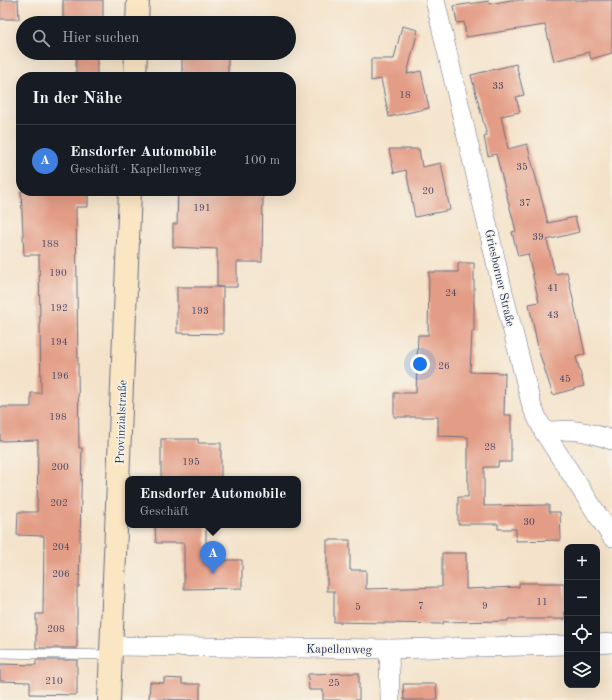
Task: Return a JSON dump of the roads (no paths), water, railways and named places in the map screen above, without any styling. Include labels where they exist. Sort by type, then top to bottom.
[{"type":"main road","points":[[137,16],[138,0]]},
{"type":"main road","points":[[135,72],[136,60]]},
{"type":"main road","name":"Provinzialstraße","points":[[109,700],[130,196]]},
{"type":"street","name":"Griesborner Straße","points":[[435,0],[532,407],[544,432],[612,537]]},
{"type":"street","points":[[544,432],[561,430],[585,431],[612,440]]},
{"type":"street","points":[[600,644],[612,643]]},
{"type":"street","name":"Kapellenweg","points":[[112,651],[389,649],[564,645]]},
{"type":"street","points":[[389,649],[390,700]]},
{"type":"lane","points":[[0,654],[112,651]]},
{"type":"place","name":"Ensdorfer Automobile","points":[[213,574]]}]
